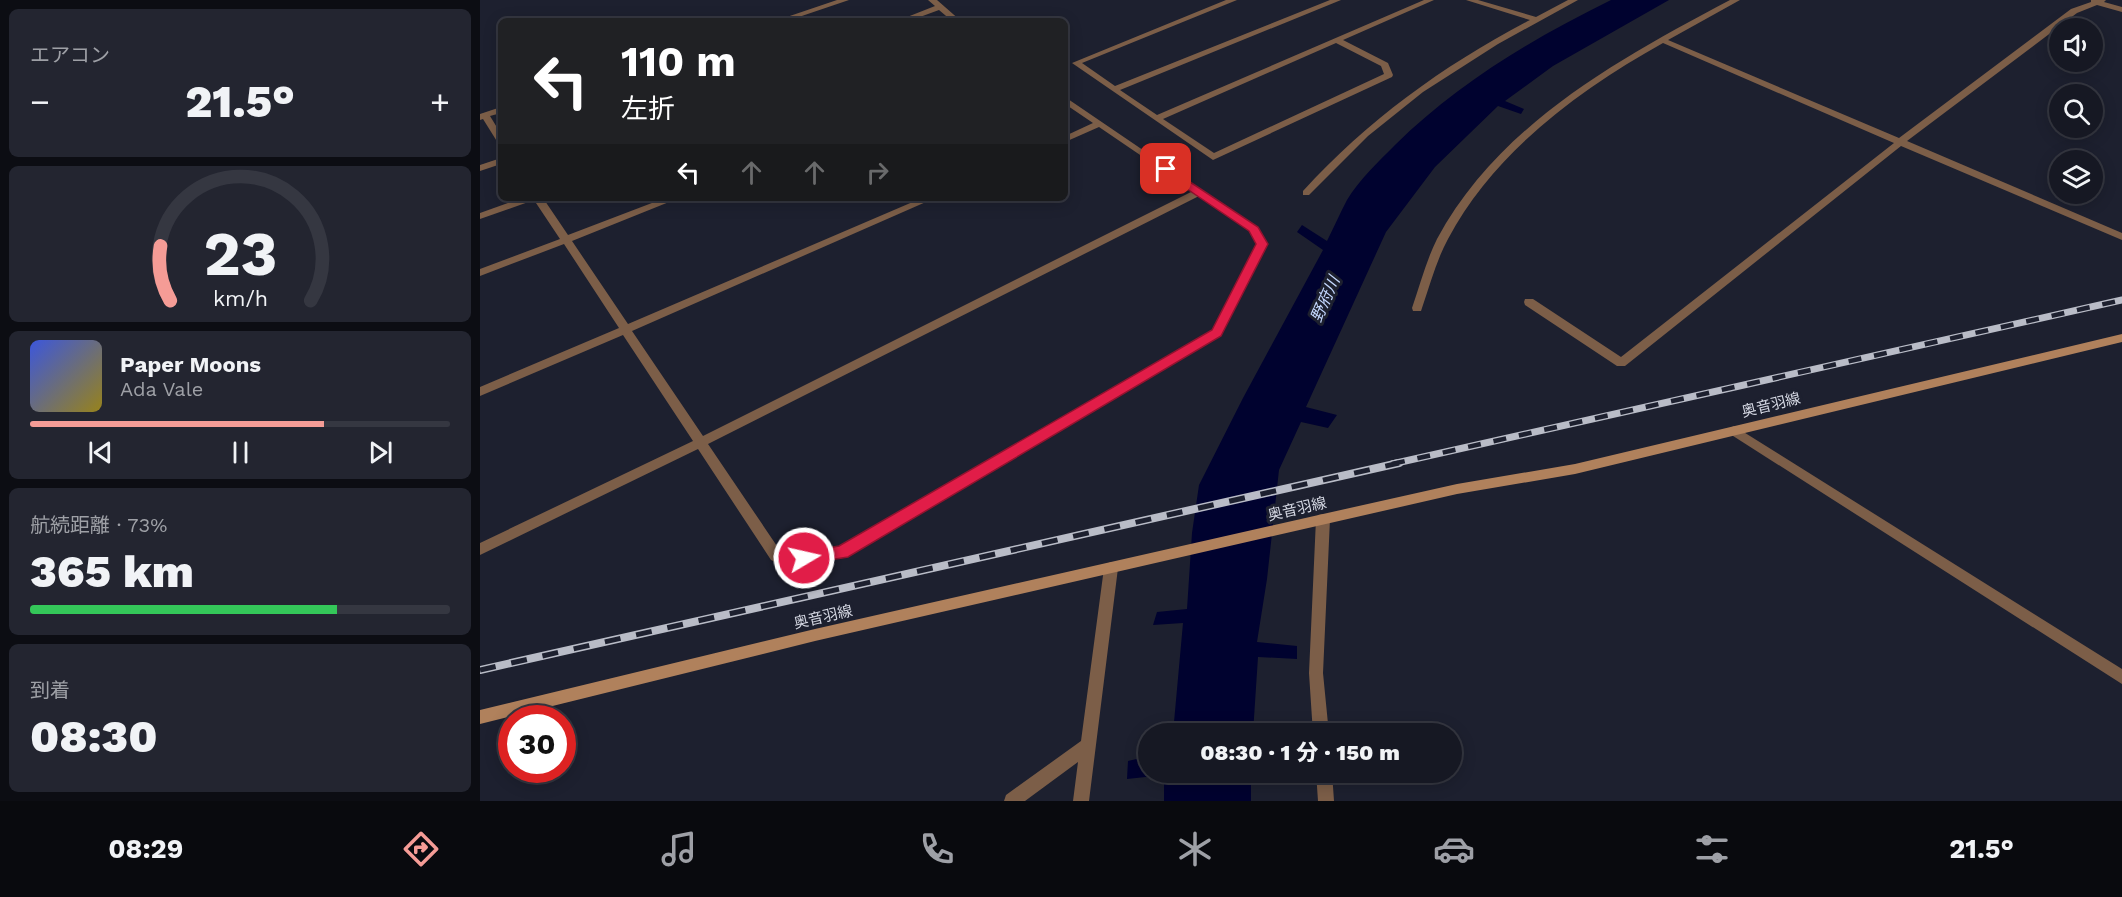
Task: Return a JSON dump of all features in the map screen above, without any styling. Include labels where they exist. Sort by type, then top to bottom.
[{"type":"main road","name":"奥音羽線","points":[[480,717],[803,638],[1323,519],[1457,489],[1575,469],[2122,338]]},
{"type":"street","points":[[789,18],[845,0]]},
{"type":"street","points":[[932,0],[954,18]]},
{"type":"street","points":[[1233,0],[1076,63],[1213,157],[1389,75],[1385,65],[1338,41]]},
{"type":"street","points":[[1114,89],[1337,0]]},
{"type":"street","points":[[1157,118],[1430,0]]},
{"type":"street","points":[[1470,0],[1536,19]]},
{"type":"street","points":[[1306,193],[1375,125],[1461,63],[1536,19],[1574,0]]},
{"type":"street","points":[[1417,308],[1445,233],[1483,176],[1546,114],[1597,78],[1736,0]]},
{"type":"street","points":[[1529,302],[1621,363],[1900,142],[2074,11],[2096,1],[2122,10]]},
{"type":"street","points":[[910,18],[941,7]]},
{"type":"street","points":[[1662,40],[2122,237]]},
{"type":"street","points":[[540,201],[776,556],[785,561],[843,552],[1216,333],[1262,244],[1254,229],[1068,102]]},
{"type":"street","points":[[498,111],[482,116],[498,137]]},
{"type":"street","points":[[1068,138],[1099,124]]},
{"type":"street","points":[[480,168],[498,162]]},
{"type":"street","points":[[480,549],[699,443],[1199,192]]},
{"type":"street","points":[[480,216],[522,201]]},
{"type":"street","points":[[480,273],[666,201]]},
{"type":"street","points":[[480,392],[923,201]]},
{"type":"street","points":[[1734,431],[2122,677]]},
{"type":"street","points":[[1320,723],[1316,673],[1323,519]]},
{"type":"street","points":[[1081,801],[1111,568]]},
{"type":"street","points":[[1012,801],[1087,746]]},
{"type":"street","points":[[1325,783],[1326,801]]},
{"type":"water","name":"野府川","points":[[1611,0],[1669,0],[1553,66],[1505,101],[1524,109],[1521,114],[1498,106],[1435,167],[1386,232],[1306,407],[1337,415],[1328,428],[1301,422],[1279,470],[1267,579],[1257,642],[1297,646],[1297,659],[1258,657],[1254,723],[1174,723],[1183,623],[1153,625],[1157,612],[1187,609],[1192,533],[1199,485],[1323,250],[1297,232],[1302,225],[1327,241],[1357,185],[1419,123],[1470,82],[1553,30]]},
{"type":"water","points":[[1138,759],[1138,778],[1127,779],[1128,761]]},
{"type":"water","points":[[1164,783],[1251,783],[1251,801],[1164,801]]},
{"type":"railway","points":[[1392,464],[2122,300]]},
{"type":"railway","points":[[480,670],[1399,463]]},
{"type":"route","points":[[804,558],[843,552],[1216,333],[1262,244],[1254,229],[1166,169]]}]
